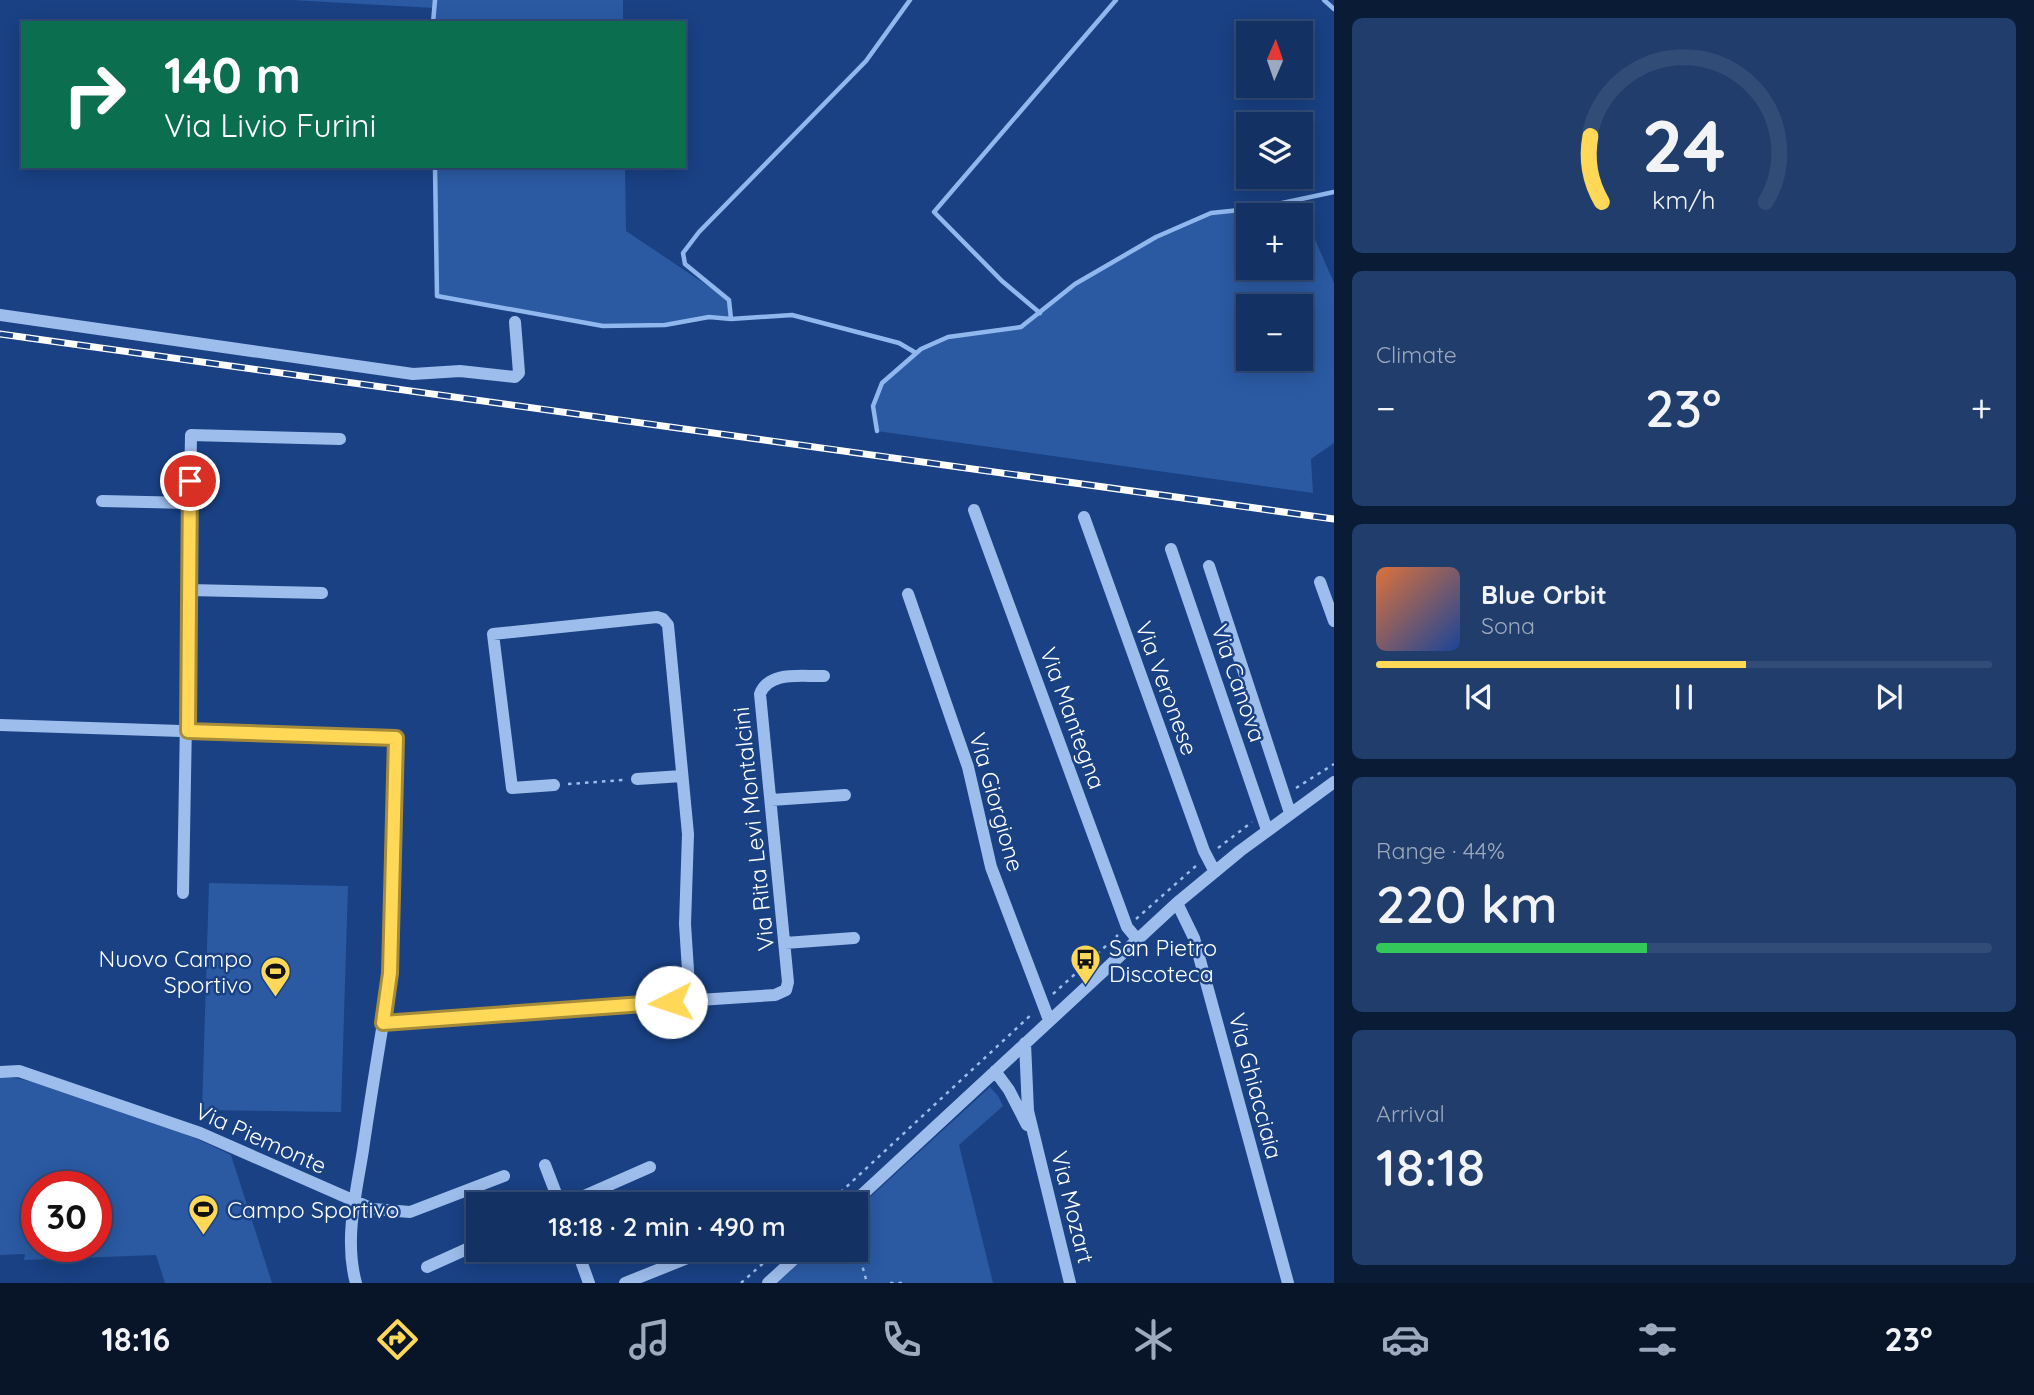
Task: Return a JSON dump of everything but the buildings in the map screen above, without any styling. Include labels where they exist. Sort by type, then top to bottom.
[{"type":"street","points":[[0,315],[413,374],[460,371],[515,377],[519,373],[515,322]]},
{"type":"street","points":[[183,893],[188,731],[191,435],[340,439]]},
{"type":"street","points":[[102,500],[190,503]]},
{"type":"street","name":"Via Mantegna","points":[[974,510],[1127,927],[1137,939]]},
{"type":"street","name":"Via Veronese","points":[[1084,517],[1204,851],[1215,872]]},
{"type":"street","name":"Via Canova","points":[[1171,550],[1267,830]]},
{"type":"street","points":[[1209,566],[1290,813]]},
{"type":"street","points":[[1320,582],[1334,621]]},
{"type":"street","points":[[189,590],[322,593]]},
{"type":"street","name":"Via Giorgione","points":[[908,594],[968,767],[991,867],[1049,1020]]},
{"type":"street","points":[[383,1023],[671,1002],[685,996],[689,986],[685,924],[688,834],[667,625],[663,619],[657,617],[493,634],[512,788],[554,785]]},
{"type":"street","name":"Via Rita Levi Montalcini","points":[[685,996],[699,1000],[780,994],[786,990],[788,982],[785,943],[760,694],[770,680],[777,677],[824,676]]},
{"type":"street","points":[[0,725],[396,738],[390,973],[354,1202],[351,1251],[356,1283]]},
{"type":"street","points":[[637,779],[682,776]]},
{"type":"street","points":[[865,1192],[1177,903],[1267,830],[1334,782]]},
{"type":"street","points":[[771,800],[845,795]]},
{"type":"street","name":"Via Ghiacciaia","points":[[1177,903],[1194,938],[1288,1283]]},
{"type":"street","points":[[785,943],[854,938]]},
{"type":"street","name":"Via Mozart","points":[[1025,1043],[1027,1096],[1035,1141],[1070,1283]]},
{"type":"street","name":"Via Piemonte","points":[[0,1072],[19,1071],[48,1079],[200,1133],[373,1209],[410,1212],[504,1176]]},
{"type":"street","name":"Via Mozart","points":[[995,1071],[1009,1090],[1035,1141]]},
{"type":"street","points":[[545,1165],[555,1192]]},
{"type":"street","points":[[593,1192],[650,1167]]},
{"type":"street","points":[[427,1267],[466,1249]]},
{"type":"street","points":[[581,1262],[589,1283]]},
{"type":"street","points":[[625,1283],[678,1262]]},
{"type":"street","points":[[768,1283],[791,1262]]},
{"type":"path","points":[[554,785],[637,779]]},
{"type":"path","points":[[741,1283],[765,1262]]},
{"type":"path","points":[[861,1262],[867,1283]]},
{"type":"path","points":[[890,1283],[902,1283]]},
{"type":"shaded area","points":[[291,0],[623,0],[623,21],[433,21],[434,8]]},
{"type":"shaded area","points":[[435,168],[625,168],[626,231],[729,300],[731,319],[709,317],[665,325],[603,326],[437,296]]},
{"type":"shaded area","points":[[1236,210],[1236,280],[1313,280],[1313,235],[1334,283],[1334,443],[1311,459],[1313,493],[877,431],[873,406],[882,383],[916,353],[948,337],[1021,327],[1075,284],[1156,237],[1211,213]]},
{"type":"shaded area","name":"Nuovo Campo Sportivo","points":[[209,883],[348,886],[341,1112],[202,1110]]},
{"type":"shaded area","points":[[0,1077],[34,1082],[110,1106],[172,1128],[231,1155],[272,1283],[165,1283],[156,1255],[112,1257],[112,1171],[21,1171],[21,1254],[0,1255]]},
{"type":"shaded area","points":[[990,1087],[998,1096],[1003,1106],[959,1145],[993,1283],[777,1283],[801,1262],[868,1262],[868,1199]]},
{"type":"waterway","points":[[433,21],[435,0]]},
{"type":"waterway","points":[[910,0],[866,61],[699,232],[683,253],[685,264],[729,300],[731,319],[792,315],[899,343],[916,353]]},
{"type":"waterway","points":[[1040,313],[1002,281],[934,212],[1116,0]]},
{"type":"waterway","points":[[1324,0],[1334,9]]},
{"type":"waterway","points":[[435,168],[437,296],[603,326],[665,325],[709,317],[731,319]]},
{"type":"waterway","points":[[877,431],[873,406],[882,383],[921,349],[948,337],[1021,327],[1075,284],[1156,237],[1211,213],[1259,208],[1334,192]]},
{"type":"railway","points":[[0,334],[1334,519]]},
{"type":"place","name":"San Pietro Discoteca","points":[[1086,987]]},
{"type":"place","name":"Nuovo Campo Sportivo","points":[[275,998]]},
{"type":"place","name":"Campo Sportivo","points":[[204,1236]]},
{"type":"route","points":[[190,481],[188,731],[396,738],[390,973],[383,1023],[671,1002]]}]
